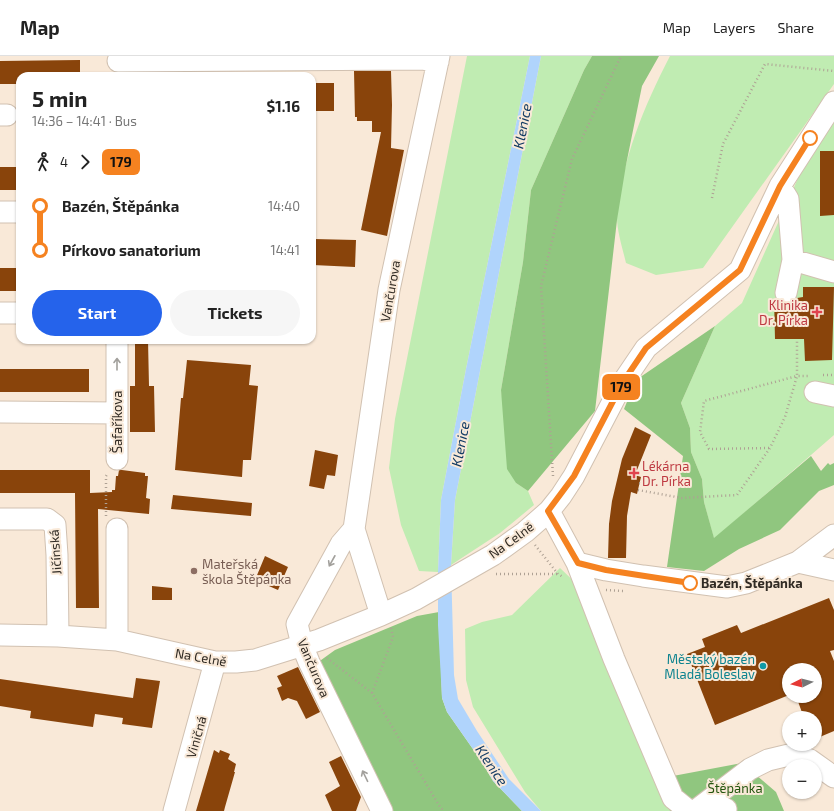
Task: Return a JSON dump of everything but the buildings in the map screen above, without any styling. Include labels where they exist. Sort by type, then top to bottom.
[{"type":"street","points":[[118,64],[439,59]]},
{"type":"street","name":"Vančurova","points":[[385,619],[354,529],[389,290],[439,59]]},
{"type":"street","name":"Na Celně","points":[[0,635],[58,636],[117,640],[215,662],[256,660],[385,619],[416,599],[480,571],[548,511],[574,476],[623,382],[646,348],[740,270],[780,186],[834,102]]},
{"type":"street","points":[[780,186],[788,199],[793,260],[786,293]]},
{"type":"street","points":[[0,212],[16,212]]},
{"type":"street","points":[[793,260],[834,272]]},
{"type":"street","points":[[0,313],[16,313]]},
{"type":"street","name":"Šafaříkova","points":[[117,344],[117,460]]},
{"type":"street","points":[[0,412],[117,413]]},
{"type":"street","points":[[548,511],[578,563],[614,659],[673,798],[689,811]]},
{"type":"street","name":"Jičínská","points":[[0,519],[47,519],[55,525],[58,636]]},
{"type":"street","points":[[117,528],[117,640]]},
{"type":"street","name":"Vančurova","points":[[354,529],[341,544],[297,624],[311,643],[309,662],[382,811]]},
{"type":"street","points":[[578,563],[636,575],[727,587],[746,583],[798,562],[834,535]]},
{"type":"street","points":[[798,562],[834,570]]},
{"type":"street","name":"Viničná","points":[[174,811],[215,662]]},
{"type":"street","points":[[695,811],[750,770],[768,760],[793,754],[810,760],[834,777]]},
{"type":"path","points":[[553,481],[541,286],[572,159],[621,56]]},
{"type":"path","points":[[712,198],[723,144],[765,64],[834,72]]},
{"type":"path","points":[[638,490],[682,498],[736,495],[770,448],[785,417],[797,376],[797,339]]},
{"type":"path","points":[[770,448],[709,449],[700,432],[704,401],[797,376],[820,385],[834,375]]},
{"type":"path","name":"Šafaříkova","points":[[117,460],[106,476],[106,516],[117,528]]},
{"type":"path","points":[[640,484],[658,486]]},
{"type":"path","points":[[480,571],[558,574]]},
{"type":"path","points":[[372,693],[393,637],[385,619]]},
{"type":"path","points":[[311,643],[325,657],[372,693],[440,807],[444,811]]},
{"type":"green space","points":[[467,56],[530,56],[466,369],[441,500],[438,572],[419,571],[401,525],[389,468],[395,419]]},
{"type":"green space","points":[[541,56],[592,56],[584,70],[531,190],[523,262],[501,390],[516,483],[528,491],[534,505],[500,533],[451,565],[455,500]]},
{"type":"green space","points":[[592,56],[659,56],[642,86],[626,165],[617,220],[595,411],[528,491],[516,483],[507,469],[501,390],[523,262],[531,190],[584,70]]},
{"type":"green space","points":[[670,56],[834,56],[834,84],[703,268],[656,275],[626,263],[619,235],[617,218],[623,176],[635,134],[651,94]]},
{"type":"green space","points":[[834,121],[834,435],[714,539],[704,502],[702,479],[691,452],[690,428],[681,403],[715,326],[742,303],[799,176]]},
{"type":"green space","points":[[715,326],[681,403],[690,428],[691,452],[702,479],[704,502],[714,538],[811,456],[821,471],[828,463],[830,465],[834,463],[834,485],[819,491],[780,530],[739,549],[704,571],[667,567],[683,456],[624,409],[636,380]]},
{"type":"green space","points":[[560,568],[584,591],[670,811],[541,811],[525,792],[473,707],[466,680],[465,629],[482,622],[512,615]]},
{"type":"green space","points":[[439,612],[442,698],[447,712],[482,762],[493,781],[522,811],[389,811],[317,663],[335,650],[417,616]]},
{"type":"green space","name":"Štěpánka","points":[[742,763],[776,792],[784,811],[670,811],[657,779]]},
{"type":"water","name":"Klenice","points":[[530,56],[541,56],[455,500],[451,565],[454,675],[458,699],[509,779],[541,811],[522,811],[493,781],[482,762],[447,712],[442,698],[438,625],[438,572],[441,500],[466,369]]},
{"type":"bus line","name":"179","points":[[690,583],[606,570],[578,563],[548,511],[561,496],[574,476],[623,382],[646,348],[740,270],[780,186],[810,138]]},
{"type":"place","name":"Klinika Dr. Pírka","points":[[817,312]]},
{"type":"place","name":"Lékárna Dr. Pírka","points":[[634,473]]},
{"type":"place","name":"Mateřská škola Štěpánka","points":[[194,571]]},
{"type":"place","name":"Bazén, Štěpánka","points":[[690,583]]},
{"type":"place","name":"Městský bazén Mladá Boleslav","points":[[763,666]]}]
